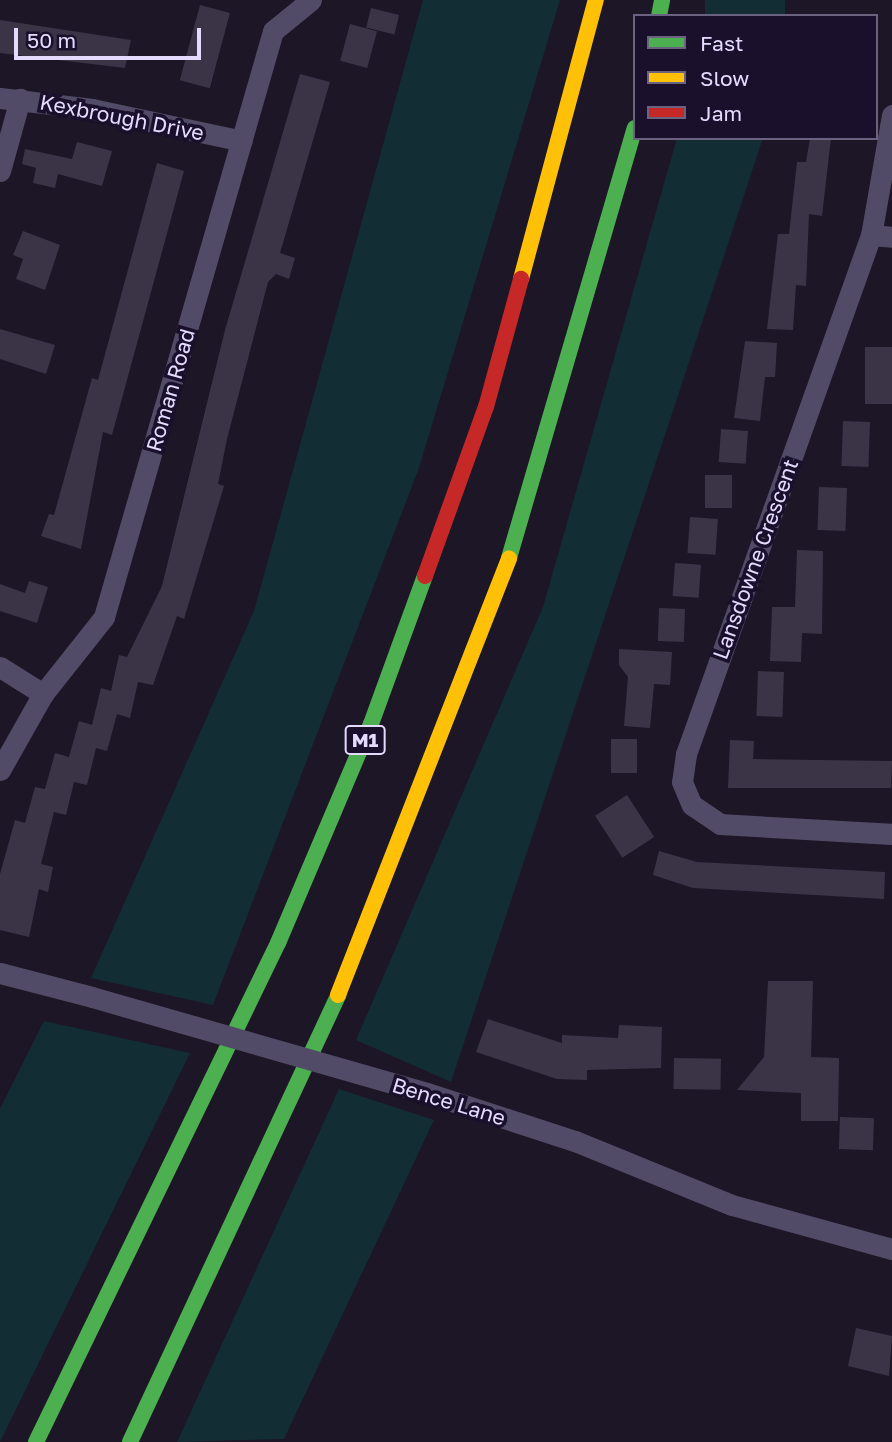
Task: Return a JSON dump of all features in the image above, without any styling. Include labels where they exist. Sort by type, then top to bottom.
[{"type":"highway","name":"M1","points":[[36,1442],[278,943],[371,724],[485,407],[596,0]]},
{"type":"highway","points":[[130,1442],[362,942],[518,535],[633,135]]},
{"type":"street","name":"Roman Road","points":[[0,770],[43,694],[104,617],[273,31],[311,0]]},
{"type":"street","name":"Kexbrough Drive","points":[[10,98],[243,141]]},
{"type":"street","points":[[0,171],[10,98]]},
{"type":"street","name":"Lansdowne Crescent","points":[[892,115],[870,235],[685,754],[682,782],[692,805],[720,824],[892,834]]},
{"type":"street","points":[[870,235],[892,237]]},
{"type":"street","points":[[0,667],[43,694]]},
{"type":"street","name":"Bence Lane","points":[[0,972],[427,1093],[575,1141],[733,1205],[892,1249]]},
{"type":"shaded area","points":[[423,0],[560,0],[419,468],[213,1005],[91,978],[254,611]]},
{"type":"shaded area","points":[[705,0],[785,0],[785,14],[705,14]]},
{"type":"shaded area","points":[[676,140],[762,140],[451,1082],[356,1040],[543,607]]},
{"type":"shaded area","points":[[44,1021],[190,1053],[0,1442],[0,1109]]},
{"type":"shaded area","points":[[339,1089],[434,1120],[284,1439],[177,1442]]},
{"type":"building","points":[[200,5],[230,13],[210,88],[180,80]]},
{"type":"building","points":[[371,8],[399,15],[394,34],[366,27]]},
{"type":"building","points":[[0,20],[131,40],[125,68],[0,53]]},
{"type":"building","points":[[350,24],[377,31],[367,68],[340,61]]},
{"type":"building","points":[[300,74],[330,82],[280,253],[295,258],[289,279],[276,274],[268,282],[227,439],[218,484],[224,486],[184,619],[177,616],[153,685],[138,682],[130,718],[117,714],[107,751],[96,748],[87,785],[74,782],[66,815],[54,812],[41,864],[53,867],[48,892],[39,889],[29,937],[0,930],[0,874],[15,820],[25,823],[35,787],[45,789],[55,753],[69,757],[79,721],[92,725],[101,688],[111,691],[119,655],[127,657],[162,586],[225,330]]},
{"type":"building","points":[[810,140],[831,140],[822,216],[809,214],[806,286],[796,285],[793,330],[767,329],[778,234],[789,234],[797,162],[806,162]]},
{"type":"building","points":[[77,142],[112,151],[102,186],[58,174],[55,188],[33,183],[36,168],[22,164],[25,149],[72,159]]},
{"type":"building","points":[[157,163],[184,171],[112,435],[103,432],[81,549],[41,536],[49,514],[54,515],[92,378],[98,380]]},
{"type":"building","points":[[23,231],[60,245],[45,290],[16,279],[23,259],[13,255]]},
{"type":"building","points":[[0,329],[55,345],[46,374],[0,359]]},
{"type":"building","points":[[745,341],[777,343],[775,377],[765,377],[760,421],[734,418]]},
{"type":"building","points":[[865,347],[892,347],[892,404],[865,404]]},
{"type":"building","points":[[843,421],[870,422],[868,467],[841,466]]},
{"type":"building","points":[[721,429],[748,431],[746,464],[719,462]]},
{"type":"building","points":[[705,475],[732,475],[732,508],[705,508]]},
{"type":"building","points":[[819,487],[847,488],[845,531],[817,530]]},
{"type":"building","points":[[690,517],[718,519],[715,555],[687,553]]},
{"type":"building","points":[[797,550],[823,551],[822,634],[802,633],[801,662],[770,661],[772,607],[795,607]]},
{"type":"building","points":[[675,563],[701,565],[699,598],[673,596]]},
{"type":"building","points":[[29,581],[48,587],[37,623],[0,611],[0,584],[25,593]]},
{"type":"building","points":[[659,608],[685,609],[684,642],[658,641]]},
{"type":"building","points":[[619,649],[672,652],[670,685],[654,684],[650,728],[624,726],[628,677],[619,665]]},
{"type":"building","points":[[758,671],[784,672],[782,717],[756,716]]},
{"type":"building","points":[[611,739],[637,739],[637,773],[611,773]]},
{"type":"building","points":[[730,740],[754,741],[753,759],[892,761],[891,788],[728,788]]},
{"type":"building","points":[[627,795],[654,837],[622,858],[595,816]]},
{"type":"building","points":[[659,851],[697,862],[885,872],[884,899],[693,888],[653,875]]},
{"type":"building","points":[[768,981],[813,981],[811,1057],[839,1058],[838,1121],[801,1121],[801,1093],[737,1090],[764,1057]]},
{"type":"building","points":[[488,1019],[562,1043],[562,1035],[618,1038],[619,1025],[662,1027],[661,1068],[587,1070],[587,1080],[557,1079],[476,1052]]},
{"type":"building","points":[[674,1058],[721,1059],[720,1090],[673,1089]]},
{"type":"building","points":[[840,1117],[874,1118],[873,1150],[839,1149]]},
{"type":"building","points":[[856,1328],[892,1336],[889,1376],[848,1366]]},
{"type":"traffic: fast","points":[[659,14],[662,0]]},
{"type":"traffic: fast","points":[[509,558],[633,135]]},
{"type":"traffic: fast","points":[[36,1442],[278,943],[371,724],[425,576]]},
{"type":"traffic: fast","points":[[130,1442],[338,995]]},
{"type":"traffic: slow","points":[[521,279],[596,0]]},
{"type":"traffic: slow","points":[[338,995],[509,558]]},
{"type":"traffic: jam","points":[[425,576],[486,407],[521,279]]}]
